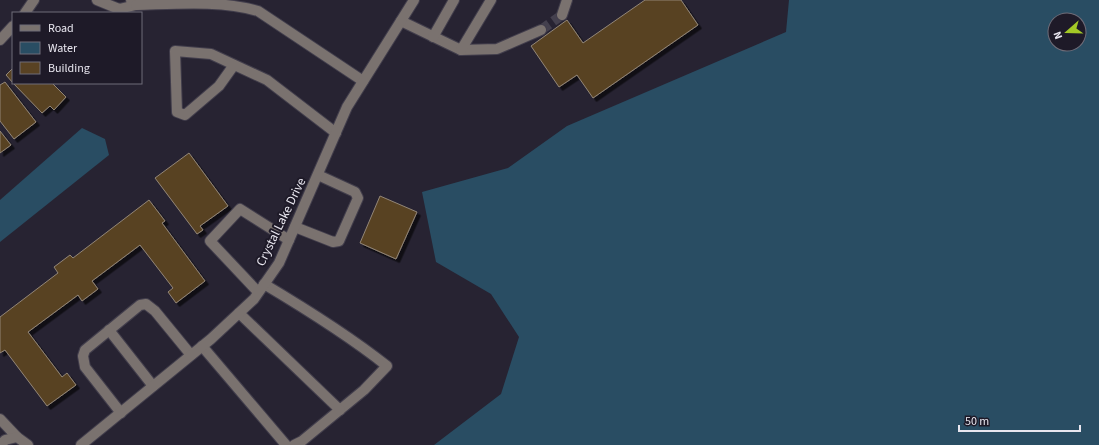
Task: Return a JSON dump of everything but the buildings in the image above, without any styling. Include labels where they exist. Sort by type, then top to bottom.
[{"type":"street","points":[[26,12],[34,0]]},
{"type":"street","points":[[97,0],[119,9],[133,2],[227,3],[245,6],[258,10],[363,81]]},
{"type":"street","name":"Crystal Lake Drive","points":[[81,445],[202,346],[254,299],[279,263],[347,107],[414,0]]},
{"type":"street","points":[[433,37],[454,0]]},
{"type":"street","points":[[461,50],[492,0]]},
{"type":"street","points":[[562,15],[567,0]]},
{"type":"street","points":[[402,21],[461,50],[496,49],[541,30]]},
{"type":"street","points":[[0,40],[12,27]]},
{"type":"street","points":[[234,65],[219,86],[208,97],[185,115],[177,112],[175,51],[211,54],[266,80],[336,133]]},
{"type":"street","points":[[295,227],[333,242],[339,241],[358,198],[355,192],[318,175]]},
{"type":"street","points":[[289,240],[240,209],[210,241],[261,288],[346,336],[387,366],[364,390],[302,441],[294,445]]},
{"type":"street","points":[[121,413],[85,367],[83,362],[85,350],[109,330],[140,306],[146,304],[155,311],[191,355]]},
{"type":"street","points":[[239,313],[340,410]]},
{"type":"street","points":[[109,330],[153,386]]},
{"type":"street","points":[[202,346],[286,445]]},
{"type":"street","points":[[0,418],[17,437],[28,445]]},
{"type":"street","points":[[1,445],[5,440],[17,437]]},
{"type":"water","points":[[789,0],[1099,0],[1099,445],[434,445],[501,394],[519,337],[491,294],[436,262],[422,192],[508,168],[567,126],[786,32]]},
{"type":"water","points":[[82,128],[105,139],[109,155],[0,242],[0,200]]},
{"type":"tunnel","points":[[541,30],[562,15]]}]
